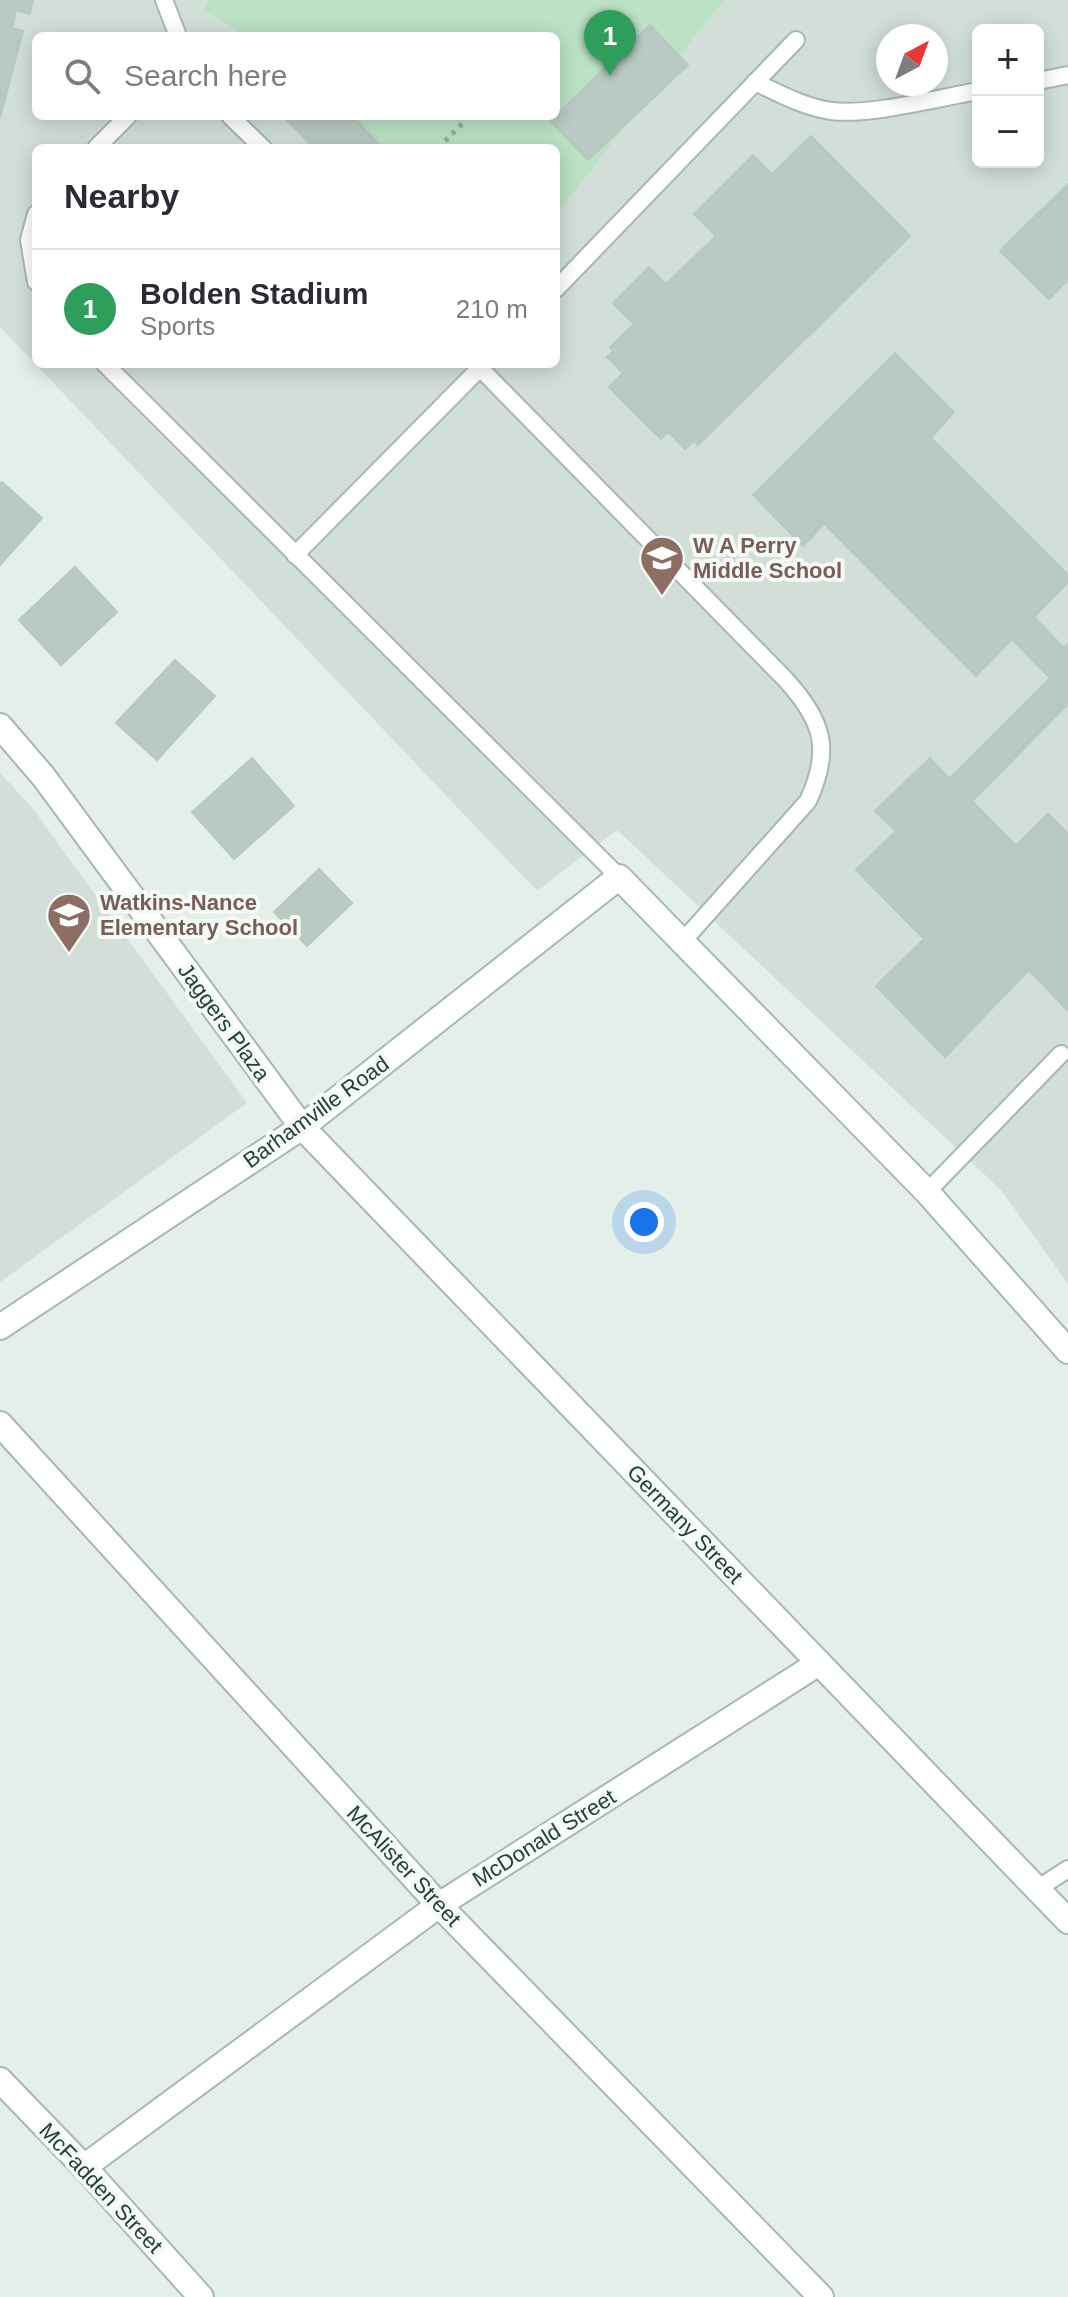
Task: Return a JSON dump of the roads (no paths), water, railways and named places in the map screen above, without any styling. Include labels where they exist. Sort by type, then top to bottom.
[{"type":"street","name":"Jaggers Plaza","points":[[1,727],[43,776],[302,1127]]},
{"type":"street","points":[[619,877],[927,1192],[1068,1351]]},
{"type":"street","name":"Barhamville Road","points":[[0,1327],[302,1127],[619,877]]},
{"type":"street","name":"Germany Street","points":[[302,1127],[1068,1921]]},
{"type":"street","name":"McAlister Street","points":[[0,1424],[439,1905],[821,2297]]},
{"type":"street","name":"McDonald Street","points":[[84,2167],[439,1905],[819,1663]]},
{"type":"street","name":"McFadden Street","points":[[0,2080],[84,2167],[201,2297]]},
{"type":"lane","points":[[164,0],[176,32]]},
{"type":"lane","points":[[560,285],[796,40]]},
{"type":"lane","points":[[1044,80],[1068,75]]},
{"type":"lane","points":[[755,82],[796,102],[832,111],[858,111],[972,92]]},
{"type":"lane","points":[[100,144],[124,120]]},
{"type":"lane","points":[[234,120],[259,144]]},
{"type":"lane","points":[[32,229],[29,240],[32,258]]},
{"type":"lane","points":[[109,368],[619,877]]},
{"type":"lane","points":[[295,555],[477,368]]},
{"type":"lane","points":[[483,368],[786,680],[809,705],[818,727],[821,744],[819,776],[808,801],[683,941]]},
{"type":"lane","points":[[927,1192],[1061,1054]]},
{"type":"lane","points":[[1037,1889],[1068,1869]]},
{"type":"place","name":"Bolden Stadium","points":[[610,76]]},
{"type":"place","name":"W A Perry Middle School","points":[[662,597]]},
{"type":"place","name":"Watkins-Nance Elementary School","points":[[69,954]]}]
